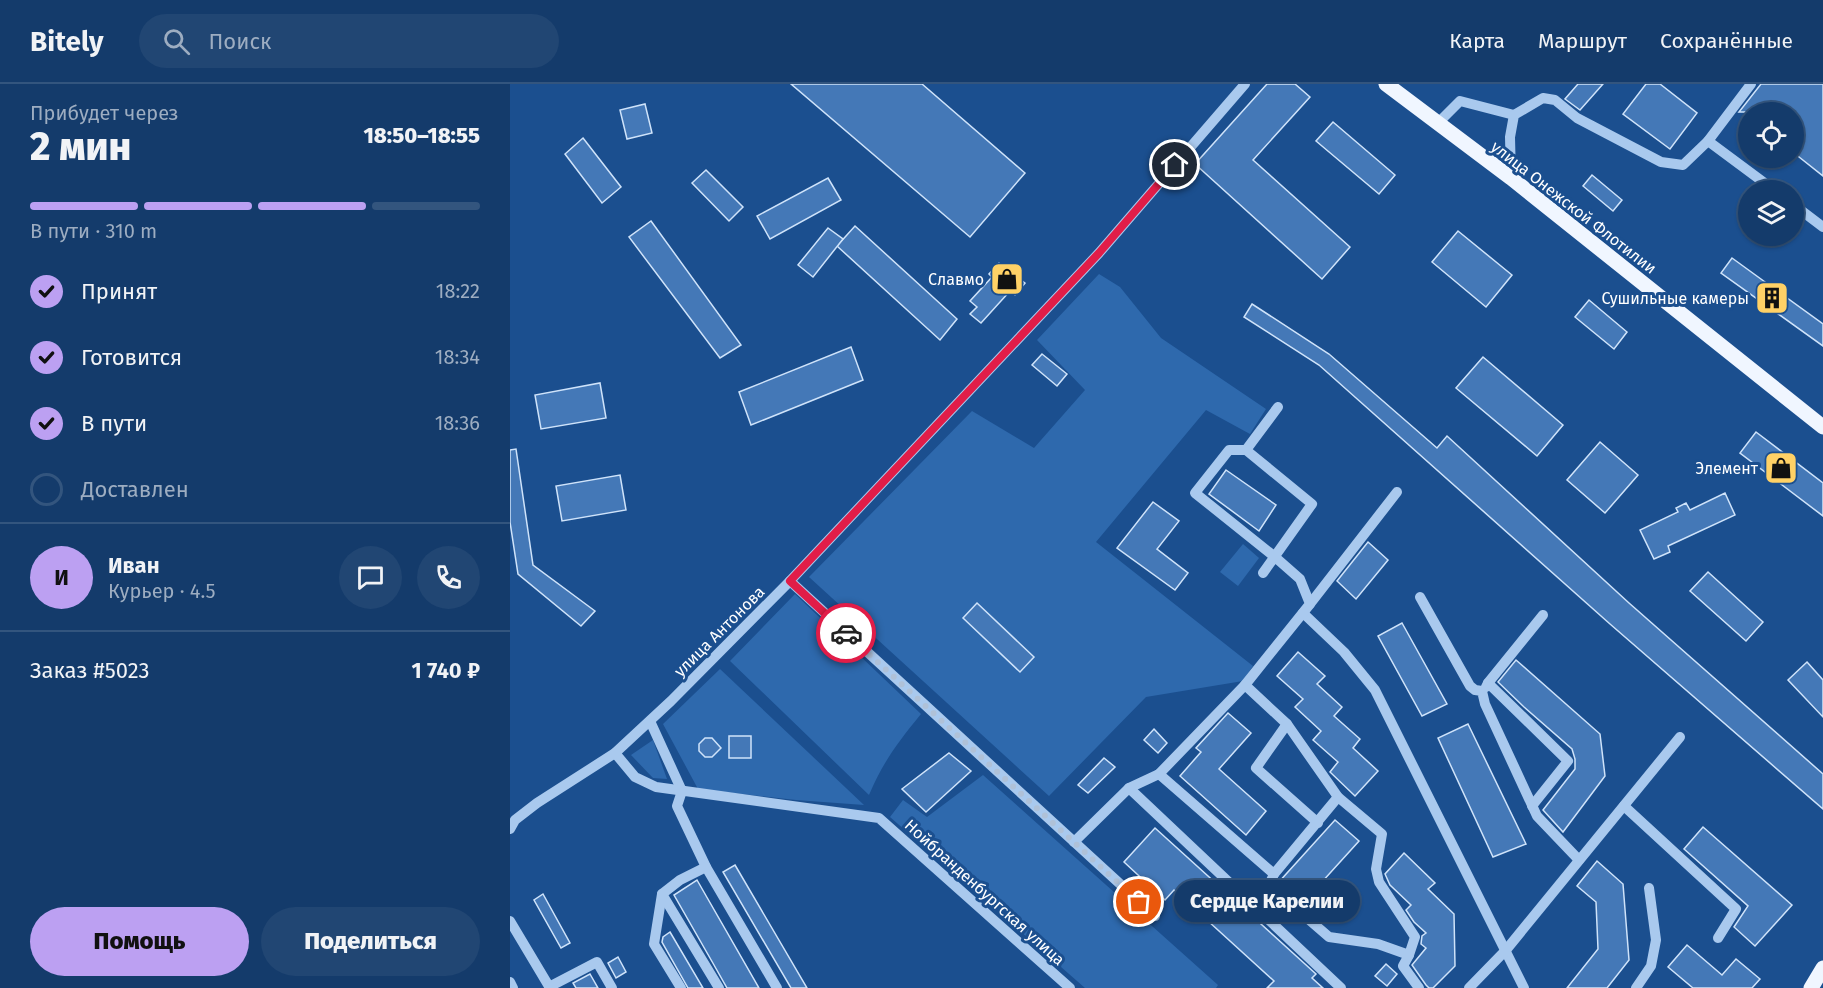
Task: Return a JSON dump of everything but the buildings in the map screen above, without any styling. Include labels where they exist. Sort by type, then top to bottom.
[{"type":"main road","name":"улица Онежской Флотилии","points":[[1386,84],[1511,178],[1823,427]]},
{"type":"main road","points":[[1811,988],[1823,968]]},
{"type":"street","name":"улица Антонова","points":[[512,824],[546,797],[615,753],[790,581],[1099,253],[1245,84]]},
{"type":"street","points":[[1437,124],[1460,101],[1514,115],[1543,98],[1555,100],[1577,118],[1661,162],[1683,165],[1708,141],[1751,84]]},
{"type":"street","points":[[1511,178],[1510,137],[1514,115]]},
{"type":"street","points":[[1708,141],[1761,180]]},
{"type":"street","points":[[1804,213],[1823,227]]},
{"type":"street","points":[[1246,450],[1278,407]]},
{"type":"street","points":[[1263,573],[1275,557],[1312,504],[1246,450],[1229,450],[1195,493],[1235,530],[1275,557],[1300,579],[1306,609],[1375,690],[1524,988]]},
{"type":"street","points":[[1074,842],[1129,788],[1159,774],[1245,685],[1397,492]]},
{"type":"street","points":[[790,581],[1155,916]]},
{"type":"street","points":[[1420,597],[1470,686],[1475,690],[1485,687],[1543,615]]},
{"type":"street","points":[[1245,685],[1287,724],[1338,797],[1383,834],[1376,869],[1379,882],[1415,937],[1403,966],[1419,988]]},
{"type":"street","points":[[1485,687],[1485,704],[1537,816],[1580,860]]},
{"type":"street","points":[[1485,687],[1568,761],[1532,806]]},
{"type":"street","points":[[650,721],[682,791],[677,806],[706,867],[777,988]]},
{"type":"street","points":[[1287,724],[1256,768],[1318,823]]},
{"type":"street","points":[[1469,988],[1506,950],[1680,737]]},
{"type":"street","points":[[615,753],[635,777],[656,788],[682,791]]},
{"type":"street","points":[[1159,774],[1274,874]]},
{"type":"street","points":[[1129,788],[1341,988]]},
{"type":"street","name":"Нойбранденбургская улица","points":[[682,791],[879,818],[1070,988]]},
{"type":"street","points":[[1338,797],[1274,874],[1269,885],[1329,937],[1377,944],[1409,955]]},
{"type":"street","points":[[1624,806],[1736,909],[1718,938]]},
{"type":"street","points":[[681,988],[654,944],[662,894],[680,880],[706,867]]},
{"type":"street","points":[[1636,988],[1651,966],[1656,940],[1649,888]]},
{"type":"street","points":[[662,894],[719,988]]},
{"type":"street","points":[[510,921],[549,987],[597,962],[612,988]]},
{"type":"street","points":[[510,982],[513,988]]},
{"type":"shaded area","points":[[1099,274],[1120,287],[1161,338],[1266,409],[1250,434],[1206,410],[1096,542],[1253,666],[1243,681],[1146,697],[1049,796],[809,577],[972,411],[1034,448],[1085,390],[1037,340]]},
{"type":"shaded area","points":[[1243,544],[1259,558],[1238,586],[1220,572]]},
{"type":"shaded area","points":[[795,594],[921,714],[892,753],[869,795],[730,661]]},
{"type":"shaded area","points":[[720,669],[864,805],[698,789],[663,724]]},
{"type":"shaded area","points":[[653,740],[667,779],[653,778],[631,755]]},
{"type":"shaded area","points":[[983,775],[1218,985],[1216,988],[1085,988],[890,817],[903,800],[927,817]]},
{"type":"way so far","points":[[846,633],[1139,902]]},
{"type":"place","name":"Славмо","points":[[1007,279]]},
{"type":"place","name":"Сушильные камеры","points":[[1772,298]]},
{"type":"place","name":"Элемент","points":[[1781,468]]},
{"type":"place","name":"Сердце Карелии","points":[[1139,902]]},
{"type":"route","points":[[846,633],[790,581],[1099,253],[1175,165]]}]
